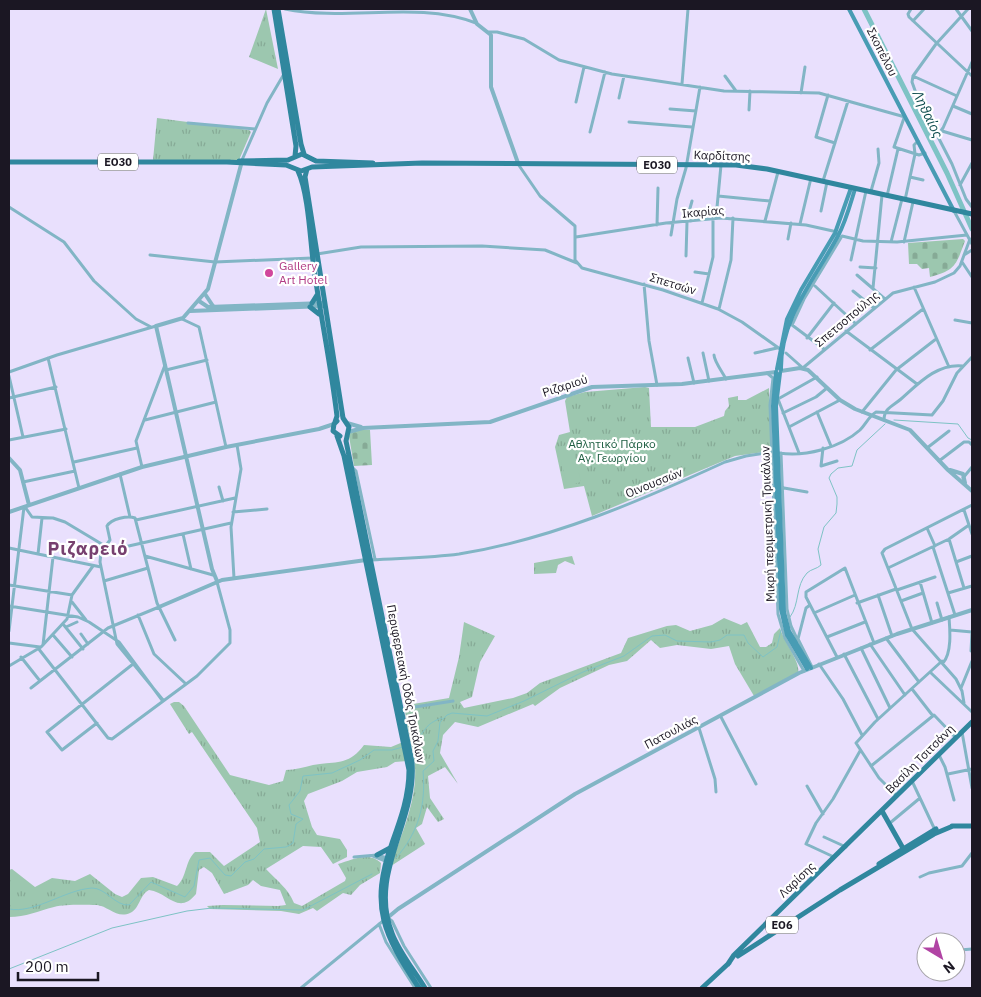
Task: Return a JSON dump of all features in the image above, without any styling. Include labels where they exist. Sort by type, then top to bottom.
[{"type":"main road","points":[[274,9],[296,146],[294,157],[295,169],[304,192],[322,305],[340,403],[346,422]]},
{"type":"main road","points":[[278,9],[300,144],[304,154],[310,159],[305,177],[318,294],[322,305],[320,315],[337,416],[335,434],[348,432]]},
{"type":"main road","name":"Σκοπέλου","points":[[849,9],[905,118],[919,140],[956,211]]},
{"type":"main road","name":"ΕΟ30","points":[[241,163],[288,160],[304,154]]},
{"type":"main road","name":"Καρδίτσης","points":[[310,159],[363,161],[376,164]]},
{"type":"main road","name":"ΕΟ30","points":[[9,162],[227,162],[295,169],[308,168]]},
{"type":"main road","name":"Καρδίτσης","points":[[308,168],[376,164],[518,163],[748,166],[972,214]]},
{"type":"main road","name":"Μικρή περιμετρική Τρικάλων","points":[[809,669],[790,631],[784,614],[781,453],[776,400],[779,348],[791,309],[835,233],[853,188]]},
{"type":"main road","name":"Μικρή περιμετρική Τρικάλων","points":[[809,669],[787,635],[781,613],[773,404],[778,371],[791,319],[838,234],[853,188]]},
{"type":"main road","points":[[318,294],[311,305],[320,315]]},
{"type":"main road","points":[[335,423],[341,420],[346,422]]},
{"type":"main road","name":"Περιφερειακή Οδός Τρικάλων","points":[[346,422],[348,432],[346,441],[411,754],[413,786],[410,803],[388,861],[381,888],[384,919],[391,943],[419,988]]},
{"type":"main road","name":"Περιφερειακή Οδός Τρικάλων","points":[[335,434],[344,456],[371,560],[409,770],[406,803],[390,848],[384,919],[394,939],[425,988]]},
{"type":"main road","name":"Βασίλη Τσιτσάνη","points":[[882,811],[972,722]]},
{"type":"main road","points":[[890,823],[887,813],[896,798]]},
{"type":"main road","points":[[882,811],[906,850]]},
{"type":"main road","name":"Λαρίσης","points":[[728,964],[882,811]]},
{"type":"main road","points":[[871,822],[882,817],[890,823]]},
{"type":"main road","name":"ΕΟ6","points":[[840,890],[897,853],[906,850],[912,843],[934,830],[945,826],[972,826]]},
{"type":"main road","name":"ΕΟ6","points":[[702,988],[728,964],[761,939],[906,850],[934,834],[953,826]]},
{"type":"main road","points":[[900,839],[907,844],[912,843]]},
{"type":"main road","points":[[897,853],[900,848],[900,839]]},
{"type":"main road","points":[[374,855],[390,848]]},
{"type":"main road","points":[[385,905],[395,909]]},
{"type":"street","points":[[285,9],[311,13],[412,10],[451,14],[476,23],[489,32],[492,38],[489,72],[490,87],[518,163],[540,196],[573,224],[576,237],[577,263]]},
{"type":"street","points":[[350,13],[352,9]]},
{"type":"street","points":[[470,9],[476,23]]},
{"type":"street","points":[[682,84],[688,9]]},
{"type":"street","points":[[911,9],[908,15],[913,21],[972,76]]},
{"type":"street","points":[[913,21],[924,9]]},
{"type":"street","points":[[956,9],[972,31]]},
{"type":"street","points":[[968,9],[936,44],[913,76],[916,93],[972,207]]},
{"type":"street","points":[[489,32],[497,32],[524,39],[556,58],[584,67],[624,76],[736,91],[802,92],[828,95],[905,118],[894,147],[915,154],[926,153]]},
{"type":"street","points":[[937,136],[942,132],[972,62]]},
{"type":"street","points":[[576,102],[584,67]]},
{"type":"street","points":[[802,92],[805,67]]},
{"type":"street","points":[[590,132],[605,72]]},
{"type":"street","points":[[9,372],[48,358],[182,318],[190,311],[205,294],[210,284],[241,163],[255,129],[280,78],[284,74]]},
{"type":"street","points":[[619,98],[624,76]]},
{"type":"street","points":[[725,76],[736,91]]},
{"type":"street","points":[[913,76],[957,96]]},
{"type":"street","points":[[671,235],[672,222],[686,165],[700,87]]},
{"type":"street","points":[[749,110],[750,91]]},
{"type":"street","points":[[828,95],[816,137],[835,143]]},
{"type":"street","points":[[821,211],[825,181],[848,101]]},
{"type":"street","points":[[952,106],[972,114]]},
{"type":"street","points":[[670,109],[696,111]]},
{"type":"street","points":[[629,122],[692,127]]},
{"type":"street","points":[[188,123],[255,129]]},
{"type":"street","points":[[942,132],[972,140]]},
{"type":"street","points":[[892,242],[910,177],[915,154],[914,145],[919,140]]},
{"type":"street","points":[[851,260],[868,191],[879,163],[878,149]]},
{"type":"street","points":[[873,288],[884,195],[898,149]]},
{"type":"street","points":[[960,185],[972,163]]},
{"type":"street","points":[[702,302],[713,248],[721,165]]},
{"type":"street","points":[[765,221],[778,171]]},
{"type":"street","points":[[910,177],[923,180]]},
{"type":"street","points":[[800,224],[811,178]]},
{"type":"street","points":[[657,225],[658,188]]},
{"type":"street","points":[[718,196],[770,201]]},
{"type":"street","points":[[691,221],[689,212],[692,201]]},
{"type":"street","points":[[904,242],[914,202]]},
{"type":"street","points":[[9,207],[64,242],[96,284],[136,319],[153,326]]},
{"type":"street","points":[[956,211],[972,244]]},
{"type":"street","name":"Ικαρίας","points":[[576,237],[672,222],[715,218],[791,223],[833,231]]},
{"type":"street","points":[[719,309],[732,255],[732,218]]},
{"type":"street","points":[[686,256],[687,222]]},
{"type":"street","points":[[788,239],[791,223]]},
{"type":"street","points":[[824,349],[792,327],[804,299],[842,236],[857,240],[904,242],[967,235]]},
{"type":"street","points":[[970,239],[962,262],[972,277]]},
{"type":"street","name":"Σπετσών","points":[[150,255],[215,262],[314,256],[361,247],[482,246],[545,250],[577,263],[586,270],[644,284],[719,309],[742,322],[779,348]]},
{"type":"street","points":[[964,255],[972,250]]},
{"type":"street","name":"Σπετσοπούλης","points":[[804,368],[885,299],[896,292],[947,277],[956,271],[962,262]]},
{"type":"street","points":[[860,267],[876,268]]},
{"type":"street","points":[[695,272],[709,274]]},
{"type":"street","points":[[857,275],[885,299]]},
{"type":"street","points":[[644,284],[649,341],[657,385]]},
{"type":"street","points":[[815,286],[856,324]]},
{"type":"street","points":[[914,287],[949,367]]},
{"type":"street","points":[[853,291],[874,308]]},
{"type":"street","points":[[205,294],[213,306]]},
{"type":"street","points":[[198,302],[206,306],[322,305]]},
{"type":"street","points":[[198,302],[205,310]]},
{"type":"street","points":[[807,338],[834,303]]},
{"type":"street","points":[[190,311],[311,305]]},
{"type":"street","points":[[870,350],[923,309]]},
{"type":"street","points":[[182,318],[199,326],[226,447]]},
{"type":"street","points":[[955,320],[972,323]]},
{"type":"street","points":[[53,557],[40,647],[55,670],[108,738],[112,739],[186,684],[231,640],[225,605],[213,575],[165,365],[153,326]]},
{"type":"street","points":[[846,332],[917,384]]},
{"type":"street","points":[[862,412],[896,370],[936,339]]},
{"type":"street","points":[[755,353],[779,348]]},
{"type":"street","points":[[703,353],[709,381]]},
{"type":"street","points":[[786,354],[817,377],[840,400],[871,416],[910,430],[948,470],[972,491]]},
{"type":"street","points":[[714,356],[715,362],[726,378]]},
{"type":"street","points":[[781,453],[832,446],[857,432],[871,416],[885,412],[932,415],[963,366],[972,357]]},
{"type":"street","points":[[48,358],[80,488]]},
{"type":"street","points":[[688,358],[694,383]]},
{"type":"street","points":[[166,370],[207,360]]},
{"type":"street","points":[[142,467],[136,441],[165,365]]},
{"type":"street","points":[[884,420],[885,412],[917,384],[934,373],[949,367],[963,366]]},
{"type":"street","name":"Ριζαριού","points":[[348,432],[363,428],[490,422],[585,388],[694,383],[804,368]]},
{"type":"street","points":[[767,373],[773,379],[770,399],[779,616],[785,638],[809,669]]},
{"type":"street","points":[[9,376],[24,437]]},
{"type":"street","points":[[798,452],[778,399],[817,377]]},
{"type":"street","points":[[9,398],[56,387]]},
{"type":"street","points":[[783,413],[816,397],[827,388]]},
{"type":"street","points":[[789,427],[840,400]]},
{"type":"street","points":[[144,420],[216,402]]},
{"type":"street","points":[[817,412],[832,446]]},
{"type":"street","name":"Ριζαριού","points":[[346,422],[363,428]]},
{"type":"street","points":[[9,512],[142,467],[226,447],[319,429],[335,423]]},
{"type":"street","points":[[9,440],[66,429]]},
{"type":"street","points":[[319,429],[335,434]]},
{"type":"street","points":[[927,448],[949,431]]},
{"type":"street","points":[[940,461],[964,442],[969,442],[972,445]]},
{"type":"street","points":[[234,578],[231,523],[241,469],[236,445]]},
{"type":"street","points":[[74,462],[137,448]]},
{"type":"street","points":[[823,448],[820,465],[837,461]]},
{"type":"street","name":"Οινουσσών","points":[[371,560],[456,554],[543,535],[604,513],[725,462],[772,452]]},
{"type":"street","points":[[781,453],[784,500]]},
{"type":"street","points":[[781,453],[787,609],[792,630],[809,669]]},
{"type":"street","points":[[9,458],[19,468],[26,506],[10,606],[9,631]]},
{"type":"street","points":[[958,479],[960,473],[971,468]]},
{"type":"street","points":[[958,479],[964,477],[971,468]]},
{"type":"street","points":[[948,470],[960,473],[964,477],[967,486]]},
{"type":"street","points":[[23,482],[75,471]]},
{"type":"street","points":[[120,474],[130,516]]},
{"type":"street","points":[[219,487],[223,501]]},
{"type":"street","points":[[784,488],[807,492]]},
{"type":"street","points":[[136,520],[235,498]]},
{"type":"street","points":[[964,703],[961,688],[942,662],[912,629],[882,552],[972,505]]},
{"type":"street","points":[[26,506],[31,516],[53,518],[65,522],[104,546]]},
{"type":"street","points":[[232,512],[267,509]]},
{"type":"street","points":[[964,510],[970,523],[972,534]]},
{"type":"street","points":[[163,700],[117,644],[101,567],[101,552],[110,538],[108,523],[134,516],[159,607],[175,640]]},
{"type":"street","points":[[38,554],[42,518]]},
{"type":"street","points":[[101,552],[231,523]]},
{"type":"street","points":[[888,568],[949,539],[970,523]]},
{"type":"street","points":[[927,528],[955,615]]},
{"type":"street","points":[[183,534],[191,569]]},
{"type":"street","points":[[949,539],[964,588]]},
{"type":"street","points":[[9,548],[101,567]]},
{"type":"street","points":[[145,556],[213,575]]},
{"type":"street","points":[[956,562],[972,556]]},
{"type":"street","points":[[31,688],[114,624],[159,607],[217,581],[371,560]]},
{"type":"street","points":[[9,666],[40,647],[64,626],[70,616],[72,595],[93,566]]},
{"type":"street","points":[[104,581],[148,568]]},
{"type":"street","points":[[837,657],[806,596],[809,589],[845,568],[872,643],[905,695]]},
{"type":"street","points":[[857,603],[935,577]]},
{"type":"street","points":[[920,582],[932,623]]},
{"type":"street","points":[[9,585],[72,595]]},
{"type":"street","points":[[948,593],[972,586]]},
{"type":"street","points":[[901,601],[924,593]]},
{"type":"street","points":[[814,613],[855,595]]},
{"type":"street","points":[[878,596],[892,636]]},
{"type":"street","points":[[72,602],[85,616],[86,620]]},
{"type":"street","points":[[937,603],[942,620]]},
{"type":"street","points":[[798,641],[805,609],[810,605]]},
{"type":"street","points":[[10,606],[86,620],[116,639]]},
{"type":"street","name":"Πατουλιάς","points":[[384,919],[395,909],[568,798],[809,669],[872,643],[972,610]]},
{"type":"street","points":[[138,615],[154,654],[186,684]]},
{"type":"street","points":[[896,798],[860,752],[856,744],[878,719],[946,659],[950,630],[949,617]]},
{"type":"street","points":[[64,626],[77,622]]},
{"type":"street","points":[[827,637],[865,622]]},
{"type":"street","points":[[64,626],[82,649]]},
{"type":"street","points":[[950,630],[972,632],[971,651]]},
{"type":"street","points":[[81,634],[88,644]]},
{"type":"street","points":[[53,635],[72,657]]},
{"type":"street","points":[[886,638],[919,682]]},
{"type":"street","points":[[9,643],[40,647]]},
{"type":"street","points":[[861,648],[890,708]]},
{"type":"street","points":[[844,654],[878,719]]},
{"type":"street","points":[[21,657],[40,681]]},
{"type":"street","points":[[961,688],[972,662]]},
{"type":"street","points":[[97,723],[64,749],[60,749],[47,732],[81,703],[134,663]]},
{"type":"street","points":[[820,664],[843,699],[862,735]]},
{"type":"street","points":[[930,672],[972,712]]},
{"type":"street","points":[[966,679],[972,681]]},
{"type":"street","points":[[912,689],[933,715],[956,738]]},
{"type":"street","points":[[402,709],[454,702]]},
{"type":"street","points":[[871,766],[933,715]]},
{"type":"street","points":[[721,717],[756,784]]},
{"type":"street","points":[[699,728],[715,779],[716,792]]},
{"type":"street","points":[[962,732],[972,786]]},
{"type":"street","points":[[835,858],[806,844],[860,752]]},
{"type":"street","points":[[939,754],[948,774],[954,800]]},
{"type":"street","points":[[967,757],[972,757]]},
{"type":"street","points":[[948,774],[970,769]]},
{"type":"street","points":[[912,781],[934,830]]},
{"type":"street","points":[[807,786],[823,814]]},
{"type":"street","points":[[890,823],[920,798]]},
{"type":"street","points":[[824,837],[846,847]]},
{"type":"street","points":[[920,877],[931,872],[962,866],[972,853]]},
{"type":"street","points":[[354,858],[374,855],[388,861]]},
{"type":"street","points":[[301,988],[384,919]]},
{"type":"street","points":[[384,919],[386,942],[415,988]]},
{"type":"street","points":[[384,919],[392,921],[404,946],[431,988]]},
{"type":"green space","points":[[266,9],[278,69],[249,57]]},
{"type":"green space","points":[[157,118],[249,130],[251,132],[239,160],[153,160]]},
{"type":"green space","points":[[963,239],[965,241],[957,261],[945,272],[930,277],[929,268],[922,269],[917,264],[909,264],[908,243]]},
{"type":"green space","name":"Αθλητικό Πάρκο Αγ. Γεωργίου","points":[[649,388],[651,427],[695,427],[724,416],[729,406],[728,398],[738,396],[738,400],[746,400],[769,388],[771,451],[735,456],[592,516],[584,486],[564,489],[555,447],[559,435],[570,432],[565,401],[567,397],[585,392]]},
{"type":"green space","points":[[352,430],[370,430],[372,465],[354,466],[349,436]]},
{"type":"green space","points":[[572,444],[581,482],[567,486],[558,447]]},
{"type":"green space","points":[[572,556],[575,565],[565,561],[558,565],[556,573],[534,574],[534,563]]},
{"type":"green space","points":[[724,618],[741,625],[747,622],[760,647],[766,647],[772,643],[774,634],[780,628],[797,663],[798,672],[754,696],[735,664],[729,646],[711,649],[677,645],[660,648],[651,640],[627,661],[609,665],[560,688],[535,706],[533,704],[478,727],[455,722],[443,735],[440,753],[458,784],[445,767],[428,776],[430,798],[444,819],[438,822],[427,807],[422,824],[416,828],[425,844],[391,866],[408,818],[414,793],[415,767],[405,709],[407,705],[449,698],[459,657],[464,622],[495,636],[480,662],[472,697],[460,702],[464,708],[513,698],[527,693],[540,683],[621,653],[628,638],[667,626],[676,625],[690,631],[712,625]]},
{"type":"green space","points":[[179,702],[184,706],[230,775],[269,785],[283,781],[286,770],[347,760],[364,745],[391,747],[403,742],[407,761],[395,762],[387,767],[357,772],[342,781],[308,794],[304,801],[312,827],[317,835],[340,839],[347,850],[347,857],[333,864],[321,847],[303,846],[266,869],[285,889],[294,903],[302,906],[345,881],[346,878],[338,864],[360,857],[376,859],[381,863],[380,873],[360,885],[351,895],[343,893],[317,911],[313,908],[299,914],[281,911],[210,909],[207,906],[286,905],[280,890],[261,886],[253,880],[248,885],[224,894],[212,873],[204,867],[199,870],[196,894],[184,903],[178,903],[149,890],[133,911],[125,914],[97,905],[76,905],[59,906],[26,915],[9,917],[9,870],[12,869],[35,887],[52,878],[75,881],[90,874],[115,894],[122,897],[128,894],[141,878],[153,877],[177,886],[183,878],[189,860],[195,852],[210,852],[224,866],[260,842],[257,828],[192,732],[189,734],[170,704]]},
{"type":"waterway","name":"Ληθαίος","points":[[864,9],[947,173],[972,229]]},
{"type":"waterway","points":[[894,420],[958,424],[968,438],[972,440]]},
{"type":"waterway","points":[[790,617],[803,578],[821,565],[818,549],[824,527],[836,513],[837,497],[829,478],[838,468],[852,466],[857,450],[885,424]]},
{"type":"waterway","points":[[396,858],[410,838],[419,817],[423,795],[423,771],[434,761],[433,751],[438,741],[440,722],[447,715],[452,713],[487,716],[524,701],[583,672],[624,656],[652,636],[665,635],[677,641],[711,642],[720,640],[727,635],[744,635],[748,643],[763,657],[777,647],[781,630]]},
{"type":"waterway","points":[[412,744],[431,723],[442,718]]},
{"type":"waterway","points":[[9,909],[29,908],[71,893],[92,888],[102,891],[119,903],[129,905],[151,882],[185,897],[194,886],[199,860],[210,858],[225,875],[231,876],[245,862],[254,859],[264,849],[286,847],[293,843],[296,824],[303,819],[291,814],[289,805],[300,791],[303,776],[332,773],[360,760],[374,750],[392,750],[403,747]]},
{"type":"waterway","points":[[9,969],[112,928],[187,911],[212,908],[303,910],[372,874]]},
{"type":"place","name":"Gallery Art Hotel","points":[[269,273]]},
{"type":"district","name":"Ριζαρειό","points":[[88,549]]}]
